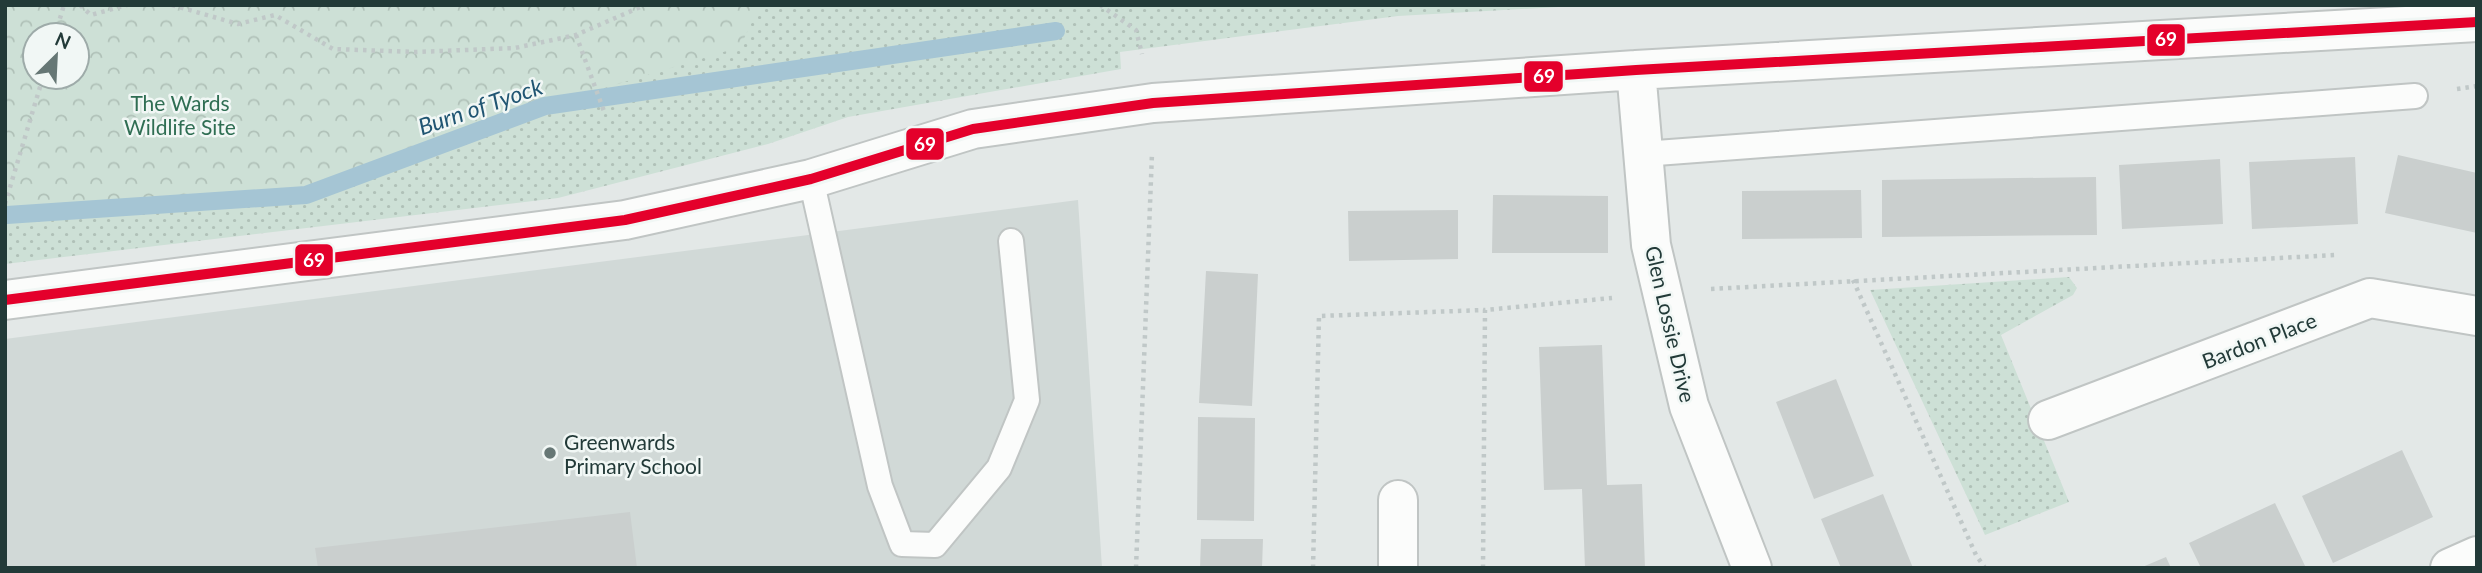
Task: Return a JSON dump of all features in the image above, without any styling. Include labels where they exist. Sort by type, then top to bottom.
[{"type":"street","points":[[5,300],[625,220],[811,178],[973,129],[1153,103],[1636,69],[2477,22]]},
{"type":"street","name":"Glen Lossie Drive","points":[[1636,69],[1651,245],[1662,293],[1689,406],[1752,568]]},
{"type":"street","points":[[2370,298],[2477,316]]},
{"type":"street","name":"Bardon Place","points":[[2048,420],[2370,298]]},
{"type":"street","points":[[1398,500],[1398,568]]},
{"type":"street","points":[[2450,568],[2477,556]]},
{"type":"lane","points":[[1643,154],[2414,96]]},
{"type":"lane","points":[[811,178],[880,486],[902,544],[935,545],[999,468],[1027,400],[1011,241]]},
{"type":"path","points":[[80,5],[91,15],[127,5]]},
{"type":"path","points":[[172,5],[237,24],[275,15],[333,49],[416,52],[515,48],[576,35],[645,5]]},
{"type":"path","points":[[1100,5],[1136,30],[1153,103],[1136,568]]},
{"type":"path","points":[[576,35],[605,114]]},
{"type":"path","points":[[5,204],[39,91]]},
{"type":"path","points":[[1313,568],[1319,316],[1485,310],[1662,293],[1853,280],[2345,254],[2370,298]]},
{"type":"path","points":[[1853,280],[1976,555],[1985,568]]},
{"type":"path","points":[[1483,568],[1485,310]]},
{"type":"shaded area","name":"Greenwards Primary School","points":[[1078,200],[1102,568],[5,568],[5,339]]},
{"type":"green space","name":"The Wards Wildlife Site","points":[[5,5],[1593,5],[1398,16],[1120,52],[1121,69],[848,117],[768,144],[558,198],[5,264]]},
{"type":"green space","points":[[5,5],[760,5],[740,47],[545,106],[306,195],[66,211],[5,219]]},
{"type":"green space","points":[[2069,277],[2077,288],[2073,295],[2001,335],[2069,502],[1985,535],[1870,290]]},
{"type":"building","points":[[2398,155],[2477,173],[2477,233],[2385,213]]},
{"type":"building","points":[[2355,157],[2358,224],[2252,229],[2249,162]]},
{"type":"building","points":[[2220,159],[2223,224],[2122,229],[2119,165]]},
{"type":"building","points":[[2096,177],[2097,235],[1882,237],[1882,180]]},
{"type":"building","points":[[1861,190],[1862,238],[1742,239],[1742,191]]},
{"type":"building","points":[[1493,195],[1608,196],[1608,253],[1492,253]]},
{"type":"building","points":[[1458,210],[1458,259],[1349,261],[1348,211]]},
{"type":"building","points":[[1206,271],[1258,274],[1252,406],[1199,403]]},
{"type":"building","points":[[1602,345],[1607,485],[1642,484],[1645,568],[1585,568],[1582,489],[1544,490],[1539,347]]},
{"type":"building","points":[[1836,379],[1874,476],[1814,499],[1776,402]]},
{"type":"building","points":[[1198,417],[1255,418],[1254,521],[1197,520]]},
{"type":"building","points":[[2402,450],[2433,517],[2333,563],[2302,496]]},
{"type":"building","points":[[1883,494],[1913,568],[1841,568],[1821,519]]},
{"type":"building","points":[[2275,503],[2306,568],[2201,568],[2189,543]]},
{"type":"building","points":[[630,512],[637,568],[318,568],[315,548]]},
{"type":"building","points":[[1201,539],[1263,539],[1262,568],[1200,568]]},
{"type":"building","points":[[2166,557],[2171,568],[2140,568]]},
{"type":"waterway","name":"Burn of Tyock","points":[[7,215],[306,195],[545,106],[1056,31]]},
{"type":"transit line","name":"69","points":[[5,300],[625,220],[811,179],[973,129],[1153,103],[1636,70],[2477,22]]},
{"type":"place","name":"Greenwards Primary School","points":[[550,453]]}]
